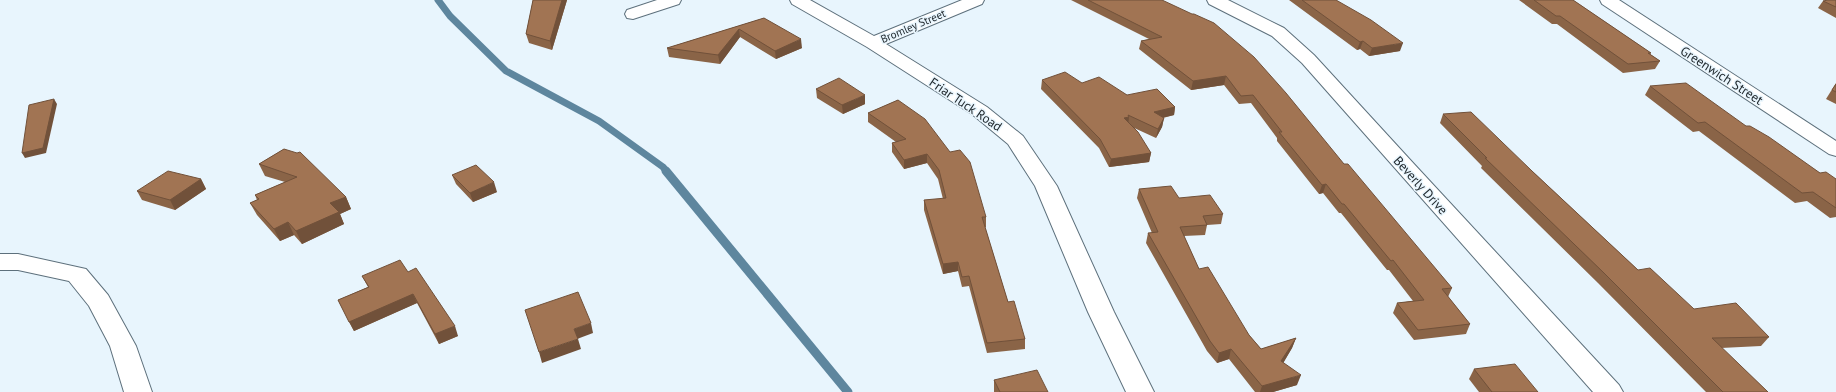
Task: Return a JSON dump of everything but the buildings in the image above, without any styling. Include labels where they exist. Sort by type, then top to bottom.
[{"type":"street","points":[[633,14],[674,0]]},
{"type":"street","name":"Friar Tuck Road","points":[[798,0],[872,43],[980,111],[1016,140],[1046,186],[1100,312],[1140,392]]},
{"type":"street","name":"Bromley Street","points":[[872,43],[976,0]]},
{"type":"street","name":"Beverly Drive","points":[[1215,0],[1278,32],[1308,58],[1406,169],[1609,392]]},
{"type":"street","name":"Greenwich Street","points":[[1608,0],[1836,150]]},
{"type":"street","points":[[0,262],[18,262],[77,275],[99,301],[123,346],[138,392]]},
{"type":"waterway","points":[[438,0],[450,16],[506,71],[599,121],[663,167],[667,172]]},
{"type":"waterway","points":[[666,171],[848,392]]}]
